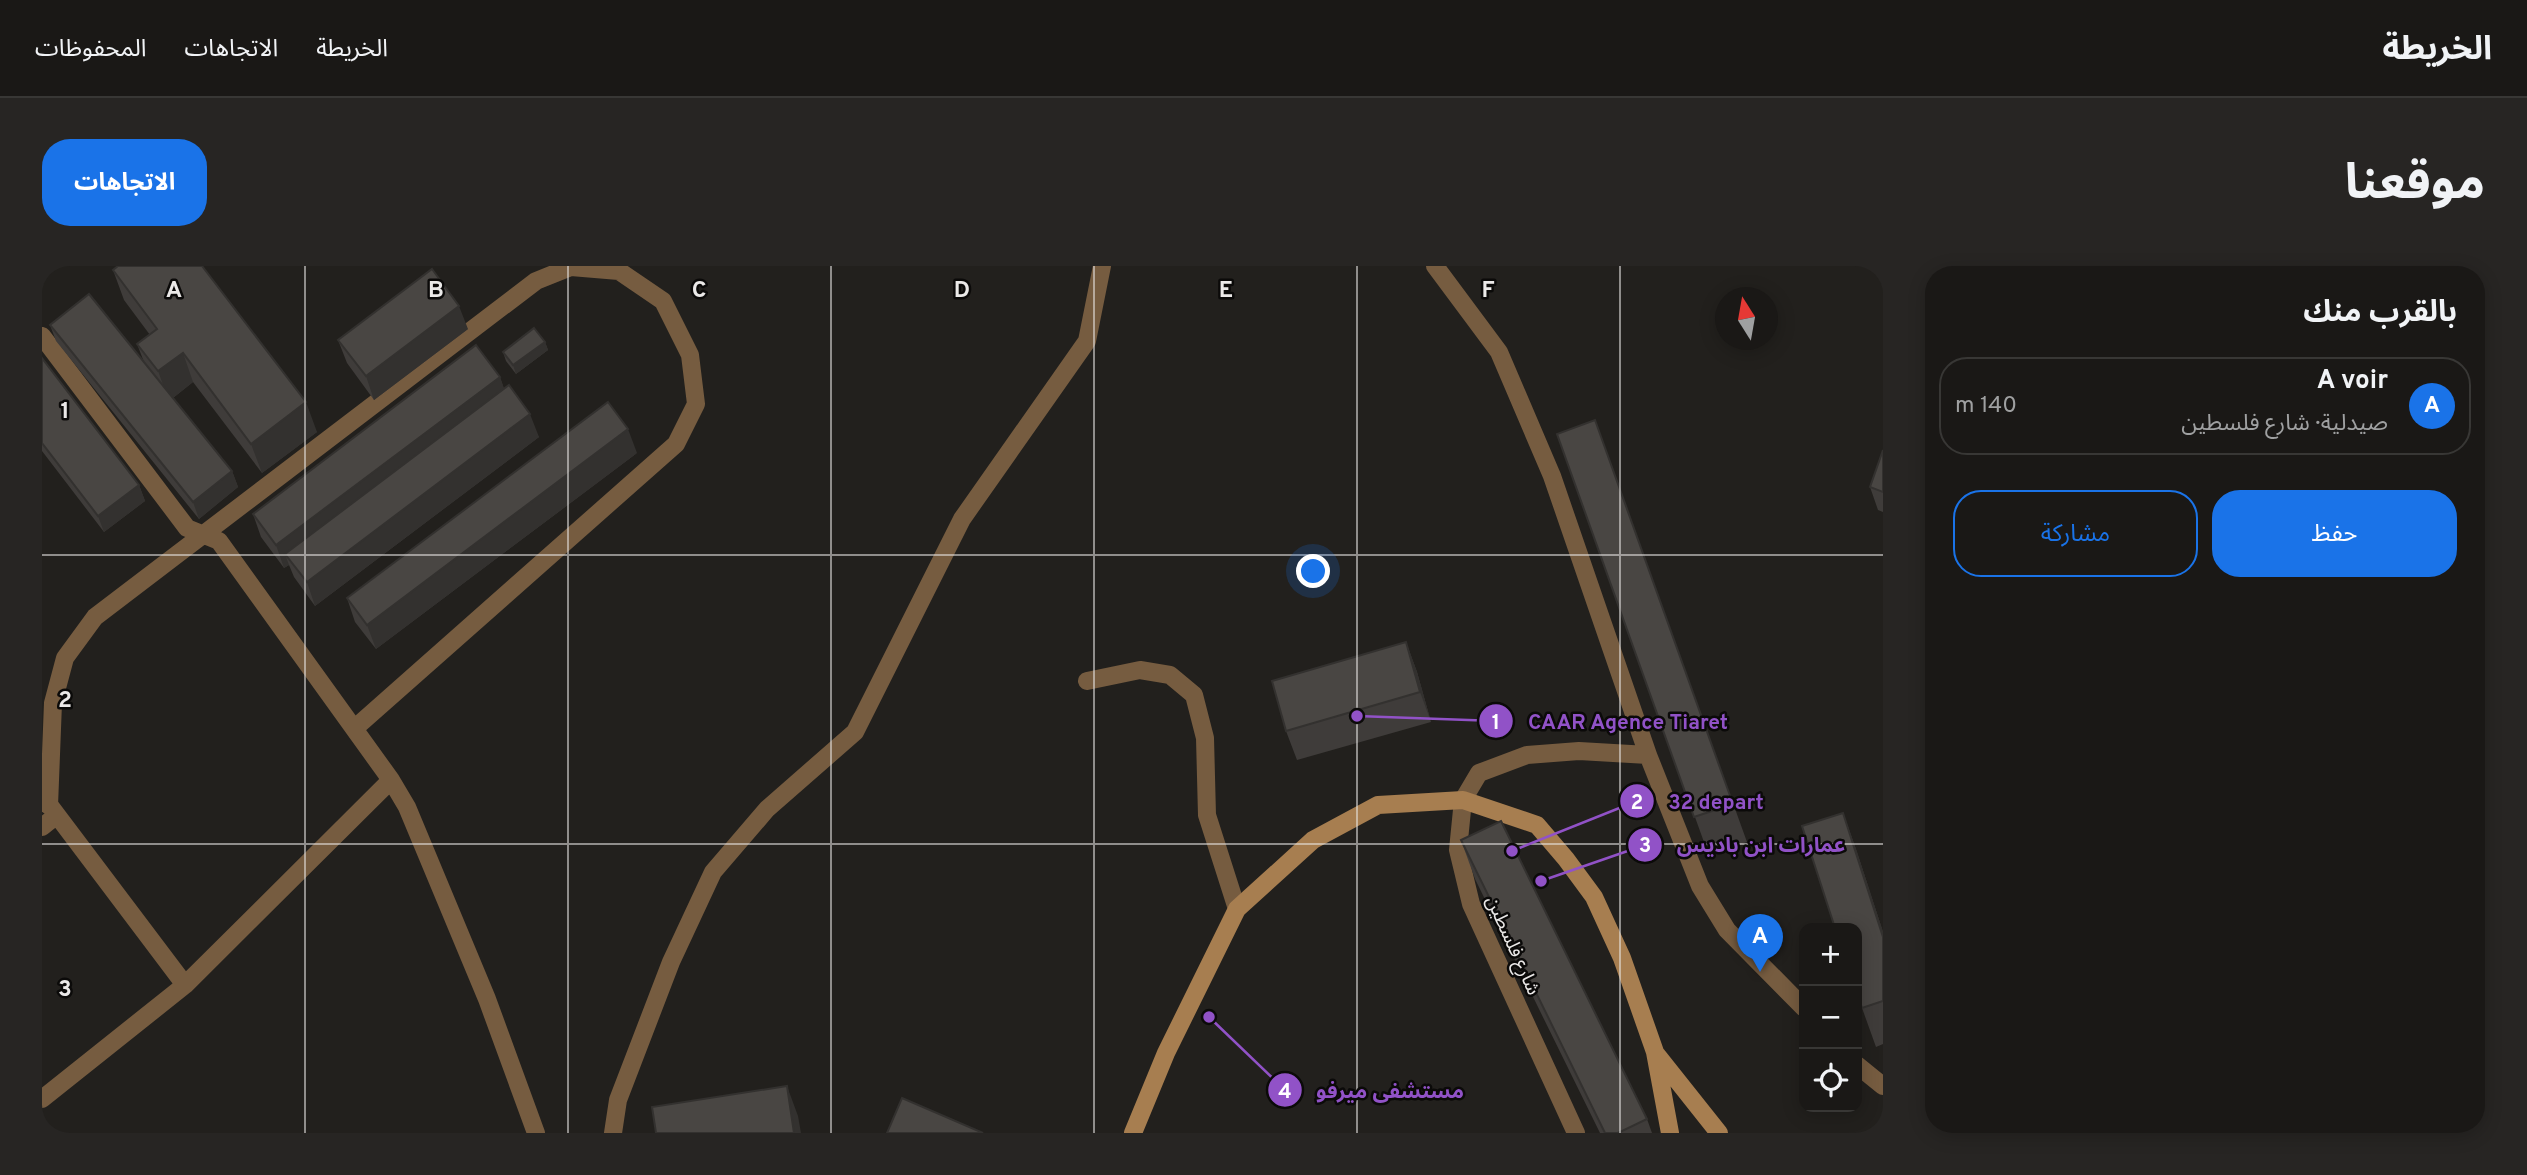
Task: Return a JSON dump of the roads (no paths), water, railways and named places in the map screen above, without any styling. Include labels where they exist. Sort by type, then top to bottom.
[{"type":"main road","points":[[1133,1133],[1166,1052],[1237,909],[1313,840],[1378,805],[1463,800],[1536,825],[1594,897],[1622,958],[1655,1052],[1670,1133]]},
{"type":"main road","points":[[1655,1052],[1719,1133]]},
{"type":"street","points":[[42,827],[49,806],[53,703],[65,658],[95,617],[536,281],[570,266],[619,271],[663,301],[690,355],[696,404],[676,444],[355,727]]},
{"type":"street","points":[[613,1133],[618,1100],[670,962],[713,872],[767,808],[855,732],[962,519],[1087,341],[1102,266]]},
{"type":"street","points":[[1435,266],[1499,352],[1552,476],[1648,755],[1700,886],[1727,930],[1799,1003]]},
{"type":"street","points":[[42,336],[187,528],[219,541],[391,780],[407,807],[487,999],[536,1133]]},
{"type":"street","points":[[1087,681],[1140,670],[1170,675],[1194,695],[1205,738],[1207,815],[1237,909]]},
{"type":"street","name":"شارع فلسطين","points":[[1576,1133],[1471,904],[1458,850],[1463,800],[1479,773],[1527,754],[1579,751],[1648,755]]},
{"type":"street","points":[[42,1100],[186,985],[391,780]]},
{"type":"street","points":[[49,806],[186,985]]},
{"type":"street","points":[[1862,1069],[1883,1086]]},
{"type":"place","name":"CAAR Agence Tiaret","points":[[1357,716]]},
{"type":"place","name":"32 depart","points":[[1512,851]]},
{"type":"place","name":"عمارات ابن باديس","points":[[1541,881]]},
{"type":"place","name":"A voir","points":[[1760,972]]},
{"type":"place","name":"مستشفى ميرفو","points":[[1209,1017]]}]
